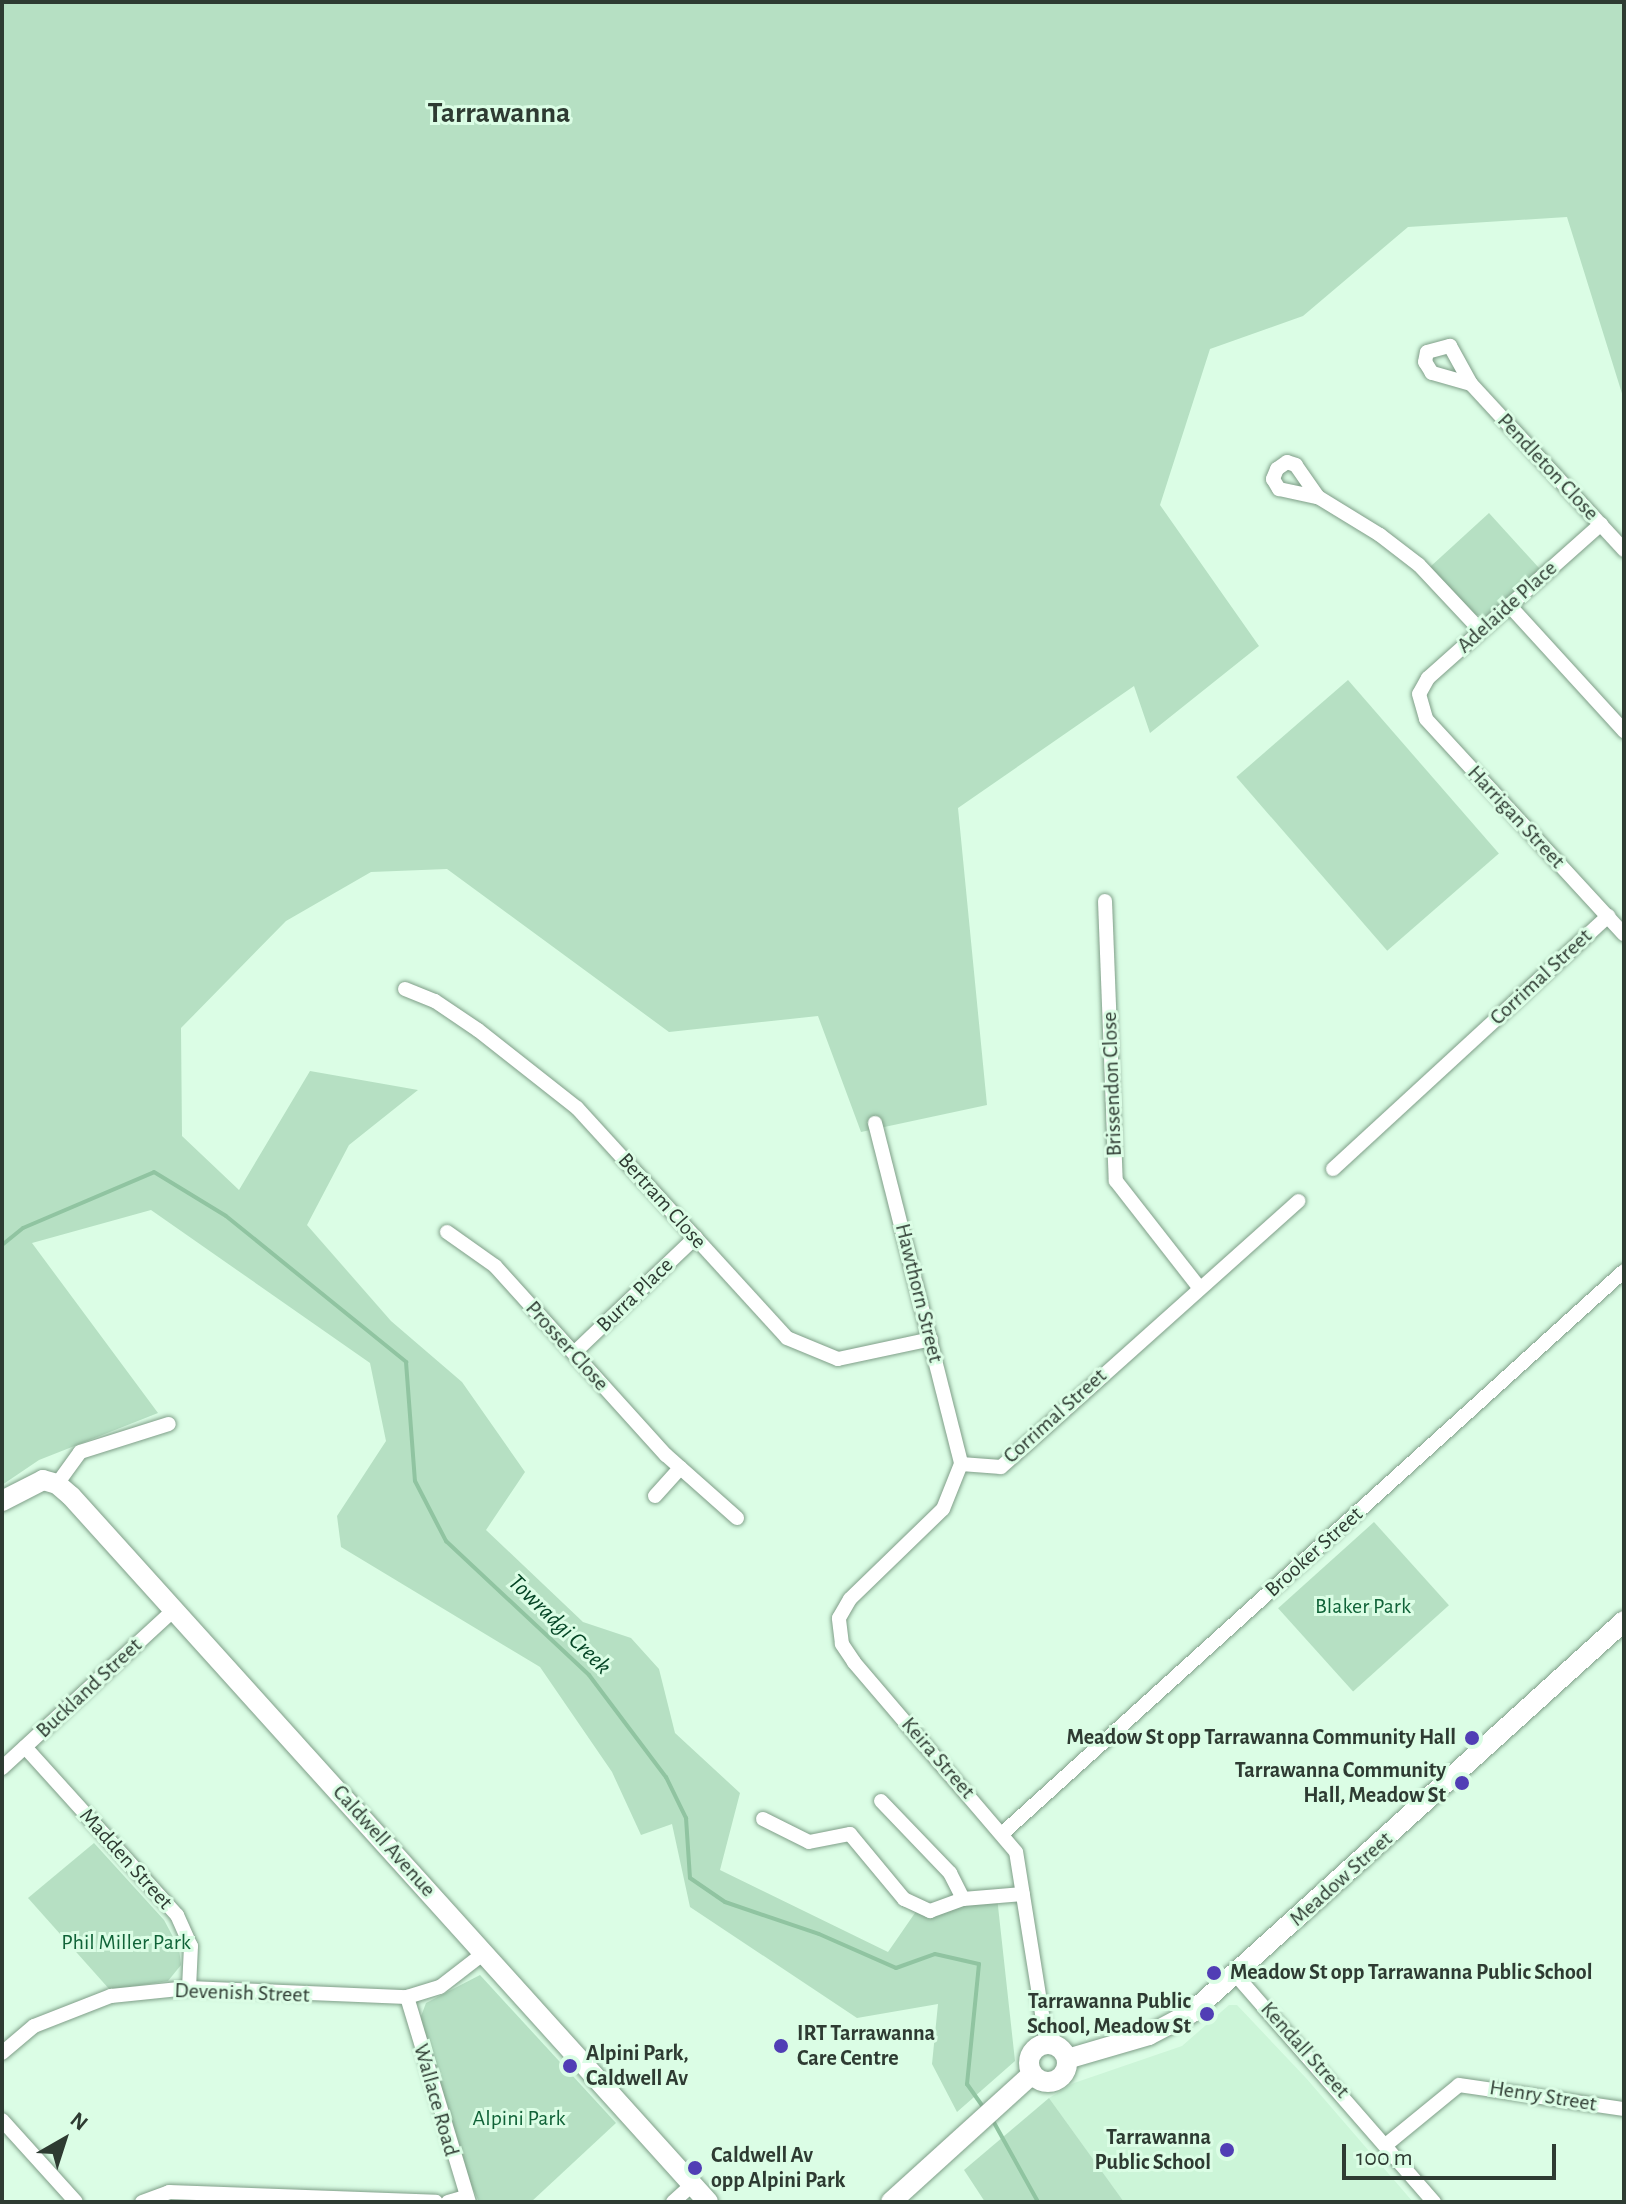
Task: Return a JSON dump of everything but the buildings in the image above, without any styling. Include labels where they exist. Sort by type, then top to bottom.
[{"type":"main road","points":[[2,1501],[33,1482],[57,1484]]},
{"type":"main road","name":"Caldwell Avenue","points":[[57,1484],[175,1609],[708,2202]]},
{"type":"main road","name":"Meadow Street","points":[[1067,2059],[1168,2028],[1235,1974],[1624,1621]]},
{"type":"main road","points":[[891,2202],[1032,2074],[1031,2056],[1047,2045],[1061,2049],[1067,2059],[1065,2072],[1055,2081],[1043,2081],[1032,2074]]},
{"type":"street","name":"Pendleton Close","points":[[1471,384],[1624,550]]},
{"type":"street","points":[[1318,497],[1419,565],[1480,630]]},
{"type":"street","name":"Adelaide Place","points":[[1419,694],[1428,678],[1601,524]]},
{"type":"street","points":[[1509,605],[1624,731]]},
{"type":"street","name":"Harrigan Street","points":[[1419,694],[1426,719],[1624,934]]},
{"type":"street","name":"Brissendon Close","points":[[1105,901],[1116,1181],[1198,1286]]},
{"type":"street","name":"Corrimal Street","points":[[1333,1169],[1608,916]]},
{"type":"street","name":"Bertram Close","points":[[405,989],[435,1001],[478,1030],[577,1108],[787,1338],[838,1359],[931,1339]]},
{"type":"street","name":"Hawthorn Street","points":[[875,1123],[961,1464]]},
{"type":"street","name":"Corrimal Street","points":[[961,1464],[1001,1467],[1198,1286],[1298,1201]]},
{"type":"street","name":"Prosser Close","points":[[447,1232],[495,1266],[680,1468],[737,1518]]},
{"type":"street","name":"Burra Place","points":[[574,1353],[696,1237]]},
{"type":"street","name":"Brooker Street","points":[[1004,1832],[1624,1271]]},
{"type":"street","points":[[57,1484],[80,1452],[169,1424]]},
{"type":"street","name":"Keira Street","points":[[961,1464],[943,1509],[850,1599],[837,1629],[854,1662],[1004,1832],[1016,1852],[1047,2045]]},
{"type":"street","points":[[655,1496],[680,1468]]},
{"type":"street","name":"Buckland Street","points":[[2,1768],[175,1609]]},
{"type":"street","name":"Madden Street","points":[[25,1747],[177,1915],[191,1946],[189,1988]]},
{"type":"street","points":[[881,1801],[950,1873],[963,1899]]},
{"type":"street","points":[[763,1819],[809,1842],[850,1834],[904,1899],[930,1911],[963,1899],[1023,1894]]},
{"type":"street","name":"Devenish Street","points":[[2,2053],[34,2026],[111,1996],[189,1988],[407,1997],[440,1987],[484,1953]]},
{"type":"street","name":"Kendall Street","points":[[1235,1974],[1387,2144],[1434,2202]]},
{"type":"street","name":"Wallace Road","points":[[407,1997],[468,2200]]},
{"type":"street","name":"Henry Street","points":[[1387,2144],[1459,2085],[1624,2109]]},
{"type":"street","points":[[2,2120],[76,2202]]},
{"type":"street","points":[[673,2202],[692,2185]]},
{"type":"street","points":[[142,2202],[169,2192],[436,2202]]},
{"type":"street","points":[[448,2202],[468,2200]]},
{"type":"shaded area","name":"Tarrawanna Public School","points":[[1229,2005],[1237,2005],[1306,2078],[1413,2202],[1124,2202],[1049,2098],[1074,2083],[1182,2046]]},
{"type":"green space","points":[[2,2],[1624,2],[1624,400],[1567,217],[1408,227],[1303,316],[1210,349],[1160,505],[1259,646],[1150,733],[1134,686],[958,808],[987,1105],[861,1132],[818,1016],[669,1032],[447,869],[371,872],[286,921],[181,1028],[182,1136],[239,1190],[310,1071],[418,1090],[349,1145],[307,1225],[391,1321],[462,1382],[525,1472],[486,1530],[583,1622],[631,1638],[659,1669],[675,1733],[740,1793],[720,1870],[888,1952],[917,1910],[997,1897],[1015,2061],[957,2112],[932,2064],[938,2004],[857,2018],[690,1907],[672,1824],[641,1835],[612,1772],[540,1667],[341,1547],[337,1516],[386,1441],[370,1363],[151,1210],[32,1243],[158,1413],[39,1460],[2,1485]]},
{"type":"green space","points":[[1489,513],[1540,569],[1486,617],[1473,614],[1430,567]]},
{"type":"green space","points":[[1348,680],[1499,854],[1387,951],[1236,777]]},
{"type":"green space","name":"Blaker Park","points":[[1374,1522],[1449,1605],[1353,1692],[1278,1608]]},
{"type":"green space","name":"Phil Miller Park","points":[[94,1843],[164,1920],[179,1948],[181,1965],[168,1981],[110,1990],[28,1898]]},
{"type":"green space","name":"Alpini Park","points":[[480,1975],[616,2123],[531,2202],[479,2202],[460,2160],[420,2019],[426,2003]]},
{"type":"green space","points":[[1049,2098],[1124,2202],[985,2202],[964,2170]]},
{"type":"waterway","name":"Towradgi Creek","points":[[2,1245],[23,1228],[154,1172],[226,1216],[406,1362],[415,1481],[446,1541],[589,1675],[666,1777],[686,1818],[690,1878],[725,1902],[819,1934],[896,1968],[935,1954],[979,1964],[967,2084],[984,2108]]},
{"type":"waterway","name":"Towradgi Creek","points":[[992,2119],[1038,2202]]},
{"type":"place","name":"Meadow St opp Tarrawanna Community Hall","points":[[1472,1738]]},
{"type":"place","name":"Tarrawanna Community Hall, Meadow St","points":[[1462,1783]]},
{"type":"place","name":"Meadow St opp Tarrawanna Public School","points":[[1214,1973]]},
{"type":"place","name":"Tarrawanna Public School, Meadow St","points":[[1207,2014]]},
{"type":"place","name":"IRT Tarrawanna Care Centre","points":[[781,2046]]},
{"type":"place","name":"Alpini Park, Caldwell Av","points":[[570,2066]]},
{"type":"place","name":"Tarrawanna Public School","points":[[1227,2150]]},
{"type":"place","name":"Caldwell Av opp Alpini Park","points":[[695,2168]]},
{"type":"district","name":"Tarrawanna","points":[[499,113]]}]
